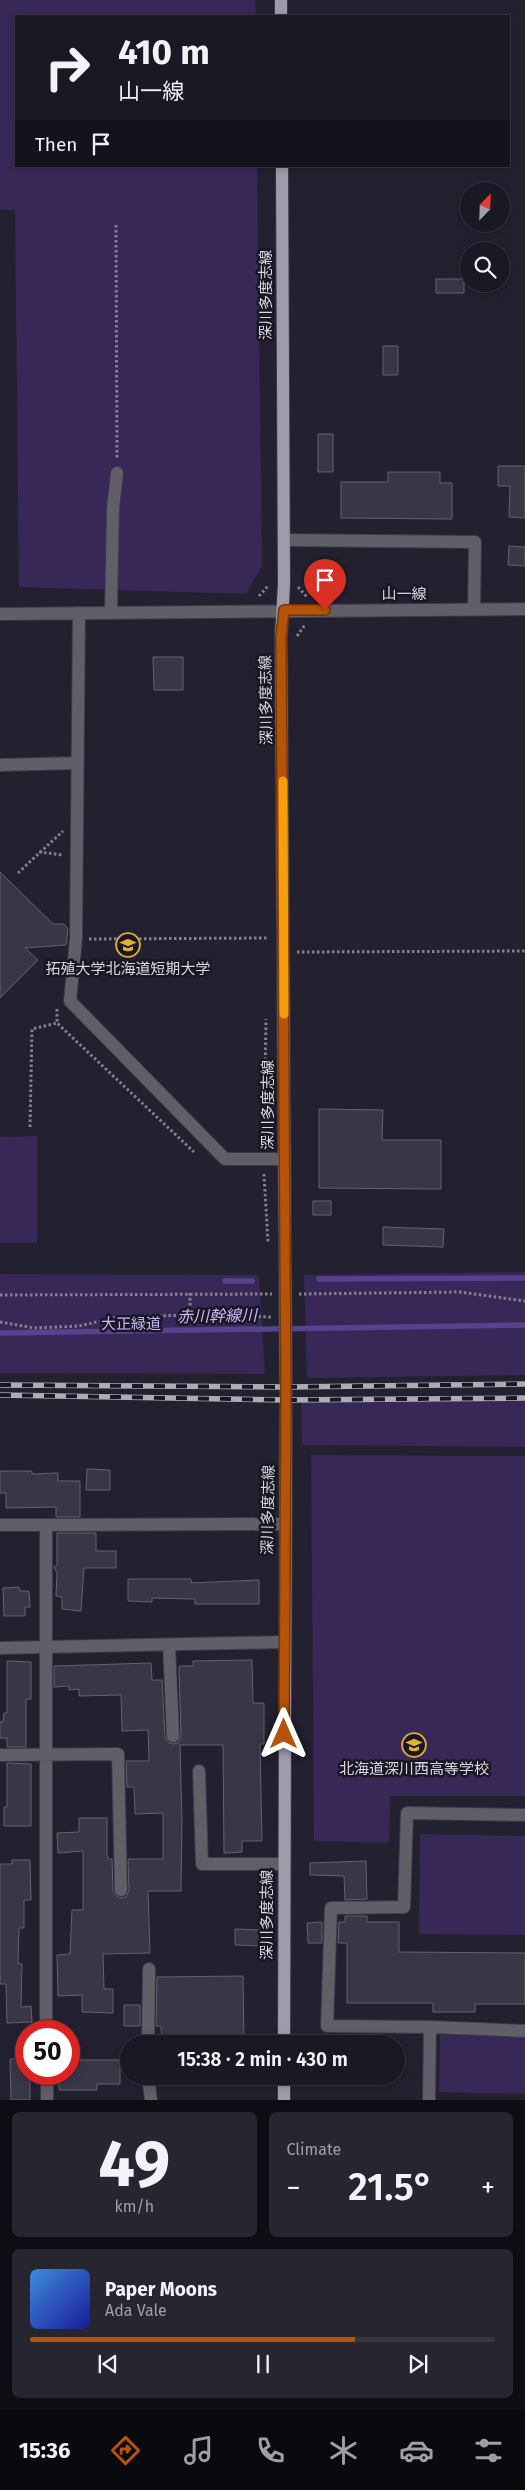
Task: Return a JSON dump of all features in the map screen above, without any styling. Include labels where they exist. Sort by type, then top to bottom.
[{"type":"main road","points":[[281,0],[281,15]]},
{"type":"main road","name":"深川多度志線","points":[[282,167],[284,610],[281,637],[286,1294],[284,2035]]},
{"type":"main road","points":[[284,2085],[284,2100]]},
{"type":"street","points":[[112,611],[113,508],[117,473]]},
{"type":"street","points":[[284,540],[475,542],[474,610]]},
{"type":"street","name":"山一線","points":[[0,614],[112,611],[525,609]]},
{"type":"street","points":[[79,613],[76,763],[76,939],[70,1001],[225,1159],[284,1159]]},
{"type":"street","points":[[0,765],[76,763]]},
{"type":"street","points":[[0,1525],[284,1524]]},
{"type":"street","points":[[46,1526],[46,2020]]},
{"type":"street","points":[[0,1648],[284,1642]]},
{"type":"street","points":[[169,1645],[173,1736]]},
{"type":"street","points":[[0,1755],[118,1754],[122,1890]]},
{"type":"street","points":[[199,1772],[202,1864],[283,1864]]},
{"type":"street","points":[[525,1815],[407,1813],[404,1907],[331,1908],[327,2026],[430,2027],[525,2031]]},
{"type":"street","points":[[148,2035],[149,1969]]},
{"type":"street","points":[[429,2100],[430,2027]]},
{"type":"street","points":[[46,2085],[47,2100]]},
{"type":"street","points":[[148,2085],[148,2094],[151,2100]]},
{"type":"path","points":[[116,225],[117,473]]},
{"type":"path","points":[[63,821],[63,838]]},
{"type":"path","points":[[18,873],[63,830]]},
{"type":"path","points":[[62,864],[63,846]]},
{"type":"path","points":[[39,852],[63,854]]},
{"type":"path","points":[[76,939],[268,938],[284,952],[525,951]]},
{"type":"path","points":[[57,1023],[58,1005]]},
{"type":"path","points":[[30,1127],[32,1029],[57,1023]]},
{"type":"path","points":[[57,1023],[198,1155]]},
{"type":"path","points":[[255,1176],[284,1176]]},
{"type":"path","points":[[190,1292],[190,1315]]},
{"type":"path","points":[[0,1295],[190,1292],[286,1294],[460,1292],[525,1301]]},
{"type":"path","points":[[0,1322],[34,1328],[79,1326],[118,1317],[190,1315],[271,1317]]},
{"type":"green space","points":[[0,0],[255,0],[256,15],[15,15],[15,167],[257,167],[262,566],[246,594],[19,587],[15,210],[0,210]]},
{"type":"green space","points":[[37,1136],[37,1243],[0,1243],[0,1137]]},
{"type":"green space","points":[[525,1272],[525,1375],[307,1378],[304,1275]]},
{"type":"green space","name":"大正緑道","points":[[0,1274],[259,1275],[265,1374],[0,1373]]},
{"type":"green space","points":[[525,1396],[525,1447],[302,1445],[301,1397]]},
{"type":"green space","points":[[311,1455],[525,1456],[525,1796],[390,1796],[389,1843],[314,1841]]},
{"type":"green space","points":[[420,1834],[525,1836],[525,1935],[419,1934]]},
{"type":"green space","points":[[440,2035],[525,2037],[525,2094],[439,2092]]},
{"type":"building","points":[[436,279],[460,279],[460,292],[464,292],[464,293],[436,293]]},
{"type":"building","points":[[383,346],[398,346],[398,375],[383,375]]},
{"type":"building","points":[[318,434],[333,434],[333,472],[318,472]]},
{"type":"building","points":[[498,466],[525,466],[525,518],[509,517],[510,486],[498,486]]},
{"type":"building","points":[[388,472],[440,472],[440,483],[452,483],[452,519],[341,518],[341,482],[388,482]]},
{"type":"building","points":[[509,546],[525,547],[525,566],[508,565]]},
{"type":"building","points":[[153,657],[183,657],[183,690],[154,690]]},
{"type":"building","points":[[0,872],[53,924],[64,924],[68,929],[66,945],[25,948],[38,960],[0,998]]},
{"type":"building","points":[[319,1109],[383,1110],[382,1140],[441,1140],[441,1189],[319,1188]]},
{"type":"building","points":[[313,1201],[331,1201],[331,1215],[313,1215]]},
{"type":"building","points":[[383,1227],[444,1229],[443,1247],[383,1245]]},
{"type":"building","points":[[87,1469],[110,1470],[110,1490],[86,1490]]},
{"type":"building","points":[[0,1471],[32,1471],[32,1474],[58,1473],[58,1481],[80,1481],[80,1517],[56,1517],[56,1507],[6,1508],[6,1493],[0,1493]]},
{"type":"building","points":[[57,1533],[96,1533],[96,1551],[116,1551],[116,1568],[84,1568],[81,1611],[62,1609],[62,1597],[56,1596],[57,1573],[54,1567],[57,1565]]},
{"type":"building","points":[[128,1579],[191,1579],[191,1583],[259,1580],[259,1604],[195,1604],[195,1599],[152,1598],[152,1602],[128,1601]]},
{"type":"building","points":[[19,1587],[20,1591],[29,1591],[30,1607],[25,1607],[25,1616],[4,1616],[3,1588]]},
{"type":"building","points":[[252,1660],[253,1703],[264,1703],[264,1744],[260,1744],[262,1841],[242,1841],[242,1852],[224,1853],[223,1745],[180,1745],[181,1891],[148,1891],[150,1953],[103,1954],[104,1989],[113,1989],[113,2013],[82,2012],[82,1995],[58,1996],[57,1955],[70,1954],[72,1910],[83,1910],[83,1851],[58,1853],[57,1833],[79,1832],[79,1818],[107,1818],[107,1856],[109,1859],[112,1859],[113,1891],[117,1897],[122,1898],[126,1897],[129,1890],[128,1859],[163,1859],[163,1813],[135,1814],[134,1787],[127,1787],[126,1761],[149,1761],[148,1730],[122,1731],[121,1695],[79,1696],[79,1689],[69,1690],[69,1686],[54,1687],[54,1666],[151,1663],[152,1680],[162,1680],[165,1737],[169,1743],[173,1744],[178,1743],[181,1736],[179,1666],[193,1666],[193,1661]]},
{"type":"building","points":[[7,1661],[31,1662],[31,1699],[26,1699],[26,1747],[7,1747],[7,1738],[0,1738],[0,1722],[3,1722],[4,1713],[7,1713]]},
{"type":"building","points":[[7,1763],[31,1764],[31,1826],[4,1826],[4,1807],[7,1807]]},
{"type":"building","points":[[12,1860],[30,1860],[31,1900],[24,1900],[24,1928],[19,1928],[18,1963],[22,1964],[21,2007],[31,2006],[32,2020],[15,2020],[15,2023],[7,2023],[6,1984],[0,1984],[0,1864],[12,1864]]},
{"type":"building","points":[[366,1861],[367,1899],[345,1900],[344,1876],[310,1875],[310,1863]]},
{"type":"building","points":[[345,1916],[367,1916],[367,1922],[399,1922],[399,1952],[525,1953],[525,2004],[475,2004],[475,2012],[433,2012],[433,2003],[347,2003],[347,1943],[338,1943],[339,1922],[345,1922]]},
{"type":"building","points":[[322,1922],[322,1943],[308,1943],[307,1923]]},
{"type":"building","points":[[235,1929],[260,1930],[260,1946],[235,1945]]},
{"type":"building","points":[[243,1976],[244,2035],[162,2035],[161,2026],[156,2026],[157,1977]]},
{"type":"building","points":[[124,2005],[140,2005],[140,2026],[124,2026]]},
{"type":"building","points":[[10,2059],[15,2059],[15,2085],[30,2085],[30,2100],[11,2100]]},
{"type":"building","points":[[80,2060],[120,2060],[120,2084],[97,2084],[97,2090],[59,2090],[59,2085],[80,2085]]},
{"type":"waterway","points":[[319,1279],[525,1278]]},
{"type":"waterway","points":[[225,1281],[252,1281]]},
{"type":"waterway","name":"赤川幹線川","points":[[0,1333],[525,1325]]},
{"type":"railway","points":[[0,1385],[286,1387],[525,1384]]},
{"type":"railway","points":[[0,1395],[286,1400],[525,1398]]},
{"type":"slow traffic","points":[[283,781],[284,1014]]},
{"type":"place","name":"拓殖大学北海道短期大学","points":[[128,945]]},
{"type":"place","name":"北海道深川西高等学校","points":[[414,1745]]},
{"type":"route","points":[[284,1734],[286,1294],[281,637],[284,610],[325,610]]}]
